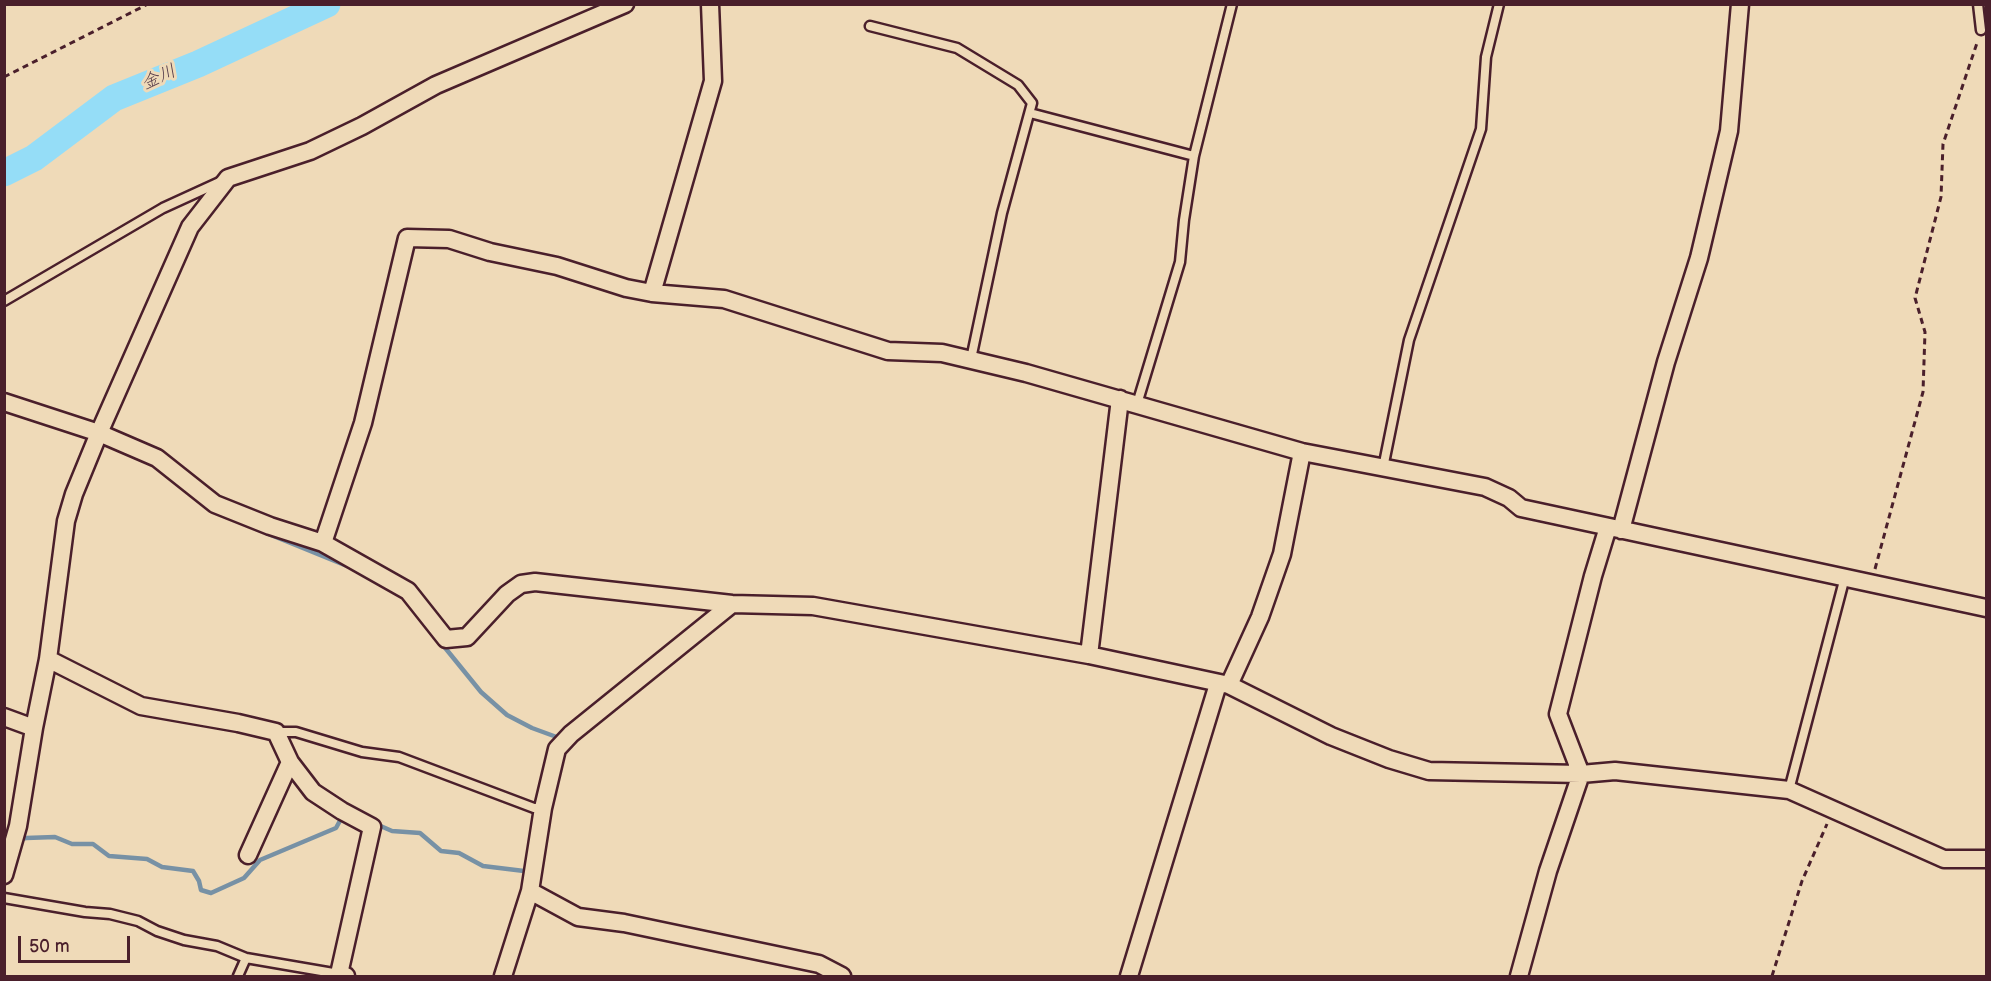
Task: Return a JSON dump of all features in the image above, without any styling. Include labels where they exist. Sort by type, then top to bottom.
[{"type":"street","points":[[4,875],[15,834],[48,659],[66,521],[74,494],[97,438],[190,227],[228,178],[310,151],[362,126],[436,85],[624,4]]},
{"type":"street","points":[[652,293],[713,81],[710,4]]},
{"type":"street","points":[[1519,976],[1548,871],[1581,774],[1558,714],[1593,576],[1614,529],[1699,258],[1729,131],[1740,4]]},
{"type":"street","points":[[323,543],[363,423],[408,238],[448,239],[490,252],[557,266],[626,288],[652,293],[724,298],[888,351],[942,352],[1120,399],[1302,452],[1485,487],[1509,498],[1521,508],[1986,608]]},
{"type":"street","points":[[1089,655],[1120,399]]},
{"type":"street","points":[[4,402],[97,438],[157,458],[215,504],[270,526],[323,543],[408,591],[446,639],[467,637],[507,594],[521,585],[535,582],[732,604],[813,606],[1089,655],[1224,684],[1331,736],[1389,759],[1429,771],[1581,774],[1615,771],[1789,790],[1944,859],[1986,859]]},
{"type":"street","points":[[1129,976],[1224,684],[1260,617],[1282,554],[1302,452]]},
{"type":"street","points":[[503,976],[530,891],[543,808],[557,749],[579,728],[732,604]]},
{"type":"street","points":[[48,659],[141,706],[276,732],[290,762],[313,792],[344,813],[372,827],[342,976]]},
{"type":"street","points":[[4,717],[34,728]]},
{"type":"street","points":[[248,855],[290,762]]},
{"type":"street","points":[[530,891],[578,917],[624,923],[819,964],[842,976]]},
{"type":"lane","points":[[1137,404],[1180,262],[1194,156],[1232,4]]},
{"type":"lane","points":[[1383,468],[1409,340],[1481,129],[1486,57],[1499,4]]},
{"type":"lane","points":[[1978,4],[1982,30]]},
{"type":"lane","points":[[870,26],[957,48],[1018,85],[1032,102],[1002,213],[970,359]]},
{"type":"lane","points":[[1030,113],[1194,156]]},
{"type":"lane","points":[[4,301],[163,208],[228,178]]},
{"type":"lane","points":[[1789,790],[1845,577]]},
{"type":"lane","points":[[276,732],[296,732],[362,752],[399,757],[534,808],[543,808]]},
{"type":"lane","points":[[4,898],[110,914],[138,921],[184,940],[217,946],[246,958],[342,976]]},
{"type":"lane","points":[[238,976],[246,958]]},
{"type":"path","points":[[4,77],[148,4]]},
{"type":"path","points":[[1872,583],[1923,393],[1925,332],[1915,298],[1941,197],[1943,144],[1982,30]]},
{"type":"path","points":[[1772,976],[1802,881],[1833,808]]},
{"type":"waterway","name":"金川","points":[[4,173],[34,158],[114,98],[198,64],[327,4]]},
{"type":"waterway","points":[[266,533],[347,566]]},
{"type":"waterway","points":[[442,644],[481,692],[507,715],[532,728],[562,739]]},
{"type":"waterway","points":[[17,840],[55,837],[72,844],[93,844],[109,856],[147,859],[162,867],[193,871],[201,890],[211,893],[244,878],[260,860],[336,828],[342,817]]},
{"type":"waterway","points":[[376,824],[392,831],[420,833],[441,851],[459,853],[483,866],[524,871]]}]
